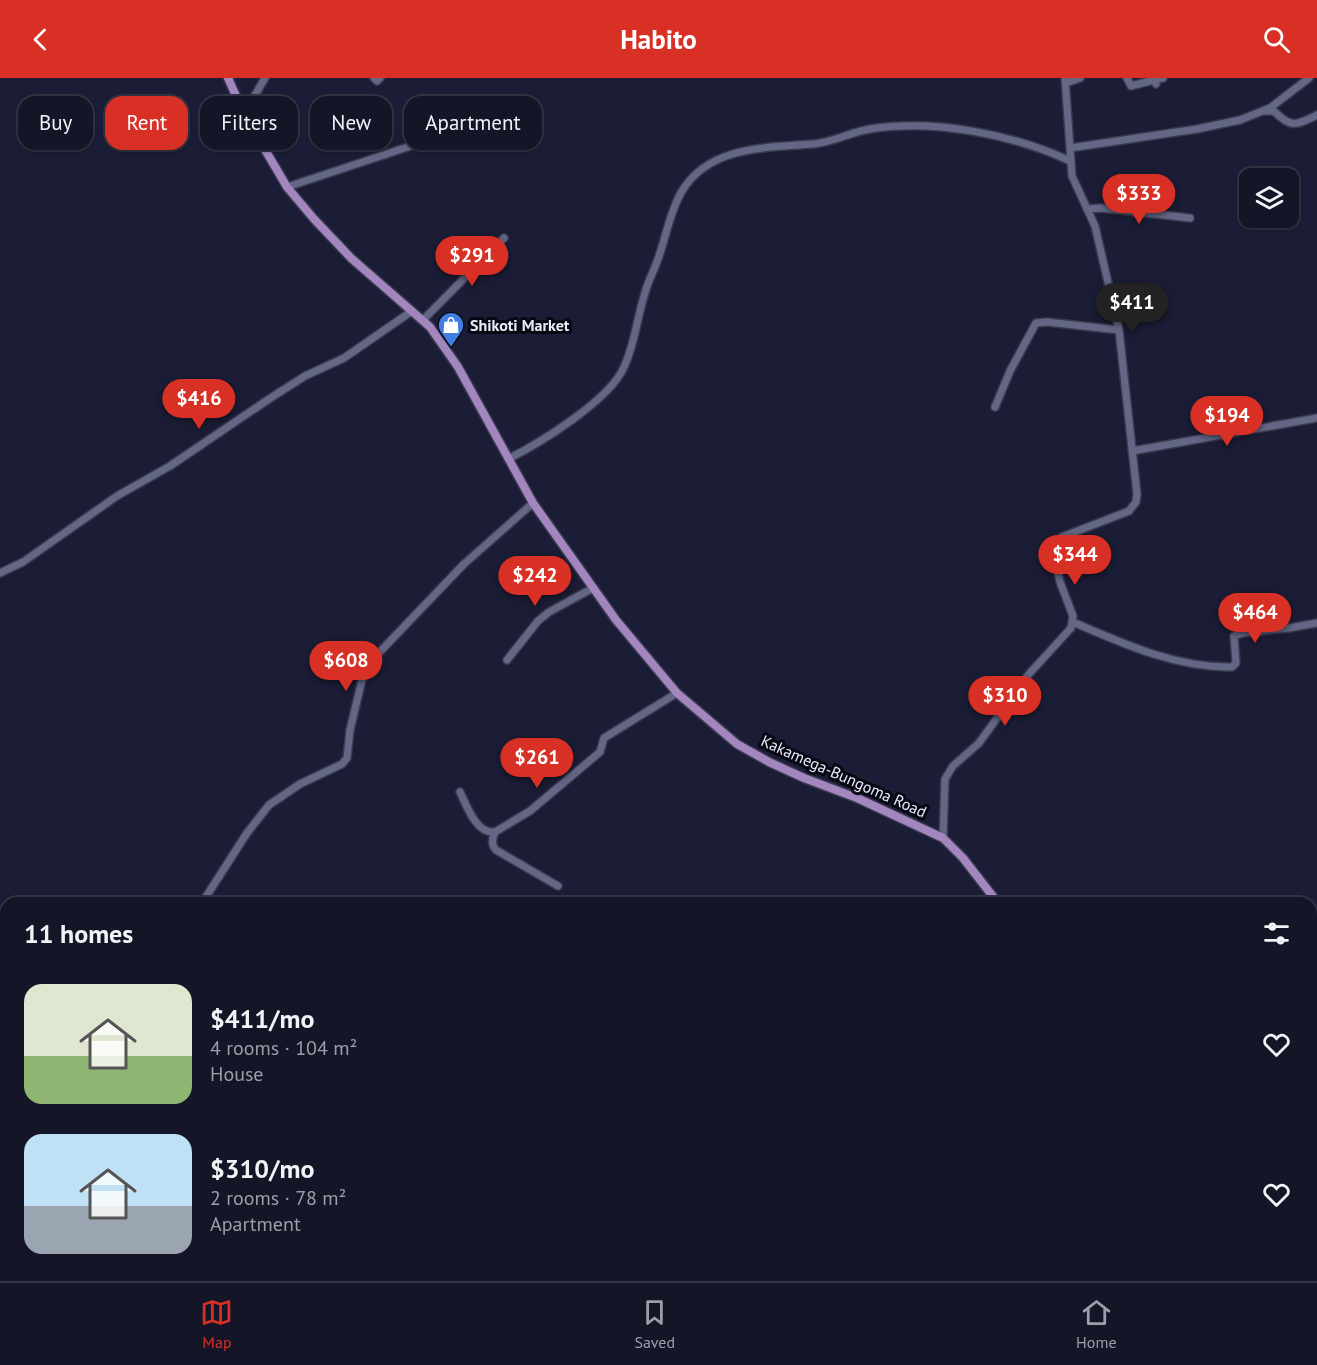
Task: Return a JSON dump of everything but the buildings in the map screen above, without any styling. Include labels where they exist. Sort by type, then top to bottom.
[{"type":"main road","name":"Kakamega-Bungoma Road","points":[[228,78],[236,96]]},
{"type":"main road","name":"Kakamega-Bungoma Road","points":[[265,150],[287,187],[314,219],[351,258],[423,320],[458,367],[533,503],[616,620],[677,693],[737,744],[769,762],[857,798],[943,838],[963,858],[993,897]]},
{"type":"street","points":[[254,96],[265,78]]},
{"type":"street","points":[[374,78],[377,81],[380,78]]},
{"type":"street","points":[[943,838],[944,794],[948,772],[979,743],[1014,693],[1071,628],[1073,616],[1057,568],[1056,543],[1062,537],[1129,511],[1134,507],[1137,494],[1119,330],[1095,226],[1076,187],[1070,161],[1065,80],[1080,78]]},
{"type":"street","points":[[1127,78],[1131,87],[1163,78]]},
{"type":"street","points":[[1070,148],[1197,129],[1240,120],[1270,108],[1309,78]]},
{"type":"street","points":[[1262,111],[1274,111],[1284,122],[1293,124],[1304,123],[1317,115]]},
{"type":"street","points":[[508,459],[534,446],[601,398],[618,379],[631,348],[644,293],[682,191],[694,177],[712,163],[745,150],[816,144],[843,138],[867,129],[928,126],[1006,138],[1049,151],[1070,161]]},
{"type":"street","points":[[287,187],[404,149]]},
{"type":"street","points":[[1087,209],[1101,208],[1190,218]]},
{"type":"street","points":[[423,320],[504,238]]},
{"type":"street","points":[[0,573],[23,562],[117,496],[170,466],[305,376],[344,358],[412,311]]},
{"type":"street","points":[[995,407],[1010,371],[1036,322],[1119,330]]},
{"type":"street","points":[[1132,451],[1317,418]]},
{"type":"street","points":[[206,897],[241,842],[269,805],[300,784],[342,764],[347,758],[350,730],[362,681],[373,659],[464,564],[533,503]]},
{"type":"street","points":[[507,660],[538,621],[549,612],[593,588]]},
{"type":"street","points":[[1073,622],[1158,657],[1196,666],[1221,667],[1232,667],[1236,663],[1234,636],[1317,623]]},
{"type":"street","points":[[558,886],[496,850],[492,837],[495,832],[530,811],[600,752],[604,738],[677,693]]},
{"type":"street","points":[[460,792],[475,820],[484,830],[495,832]]},
{"type":"place","name":"Shikoti Market","points":[[451,348]]}]
